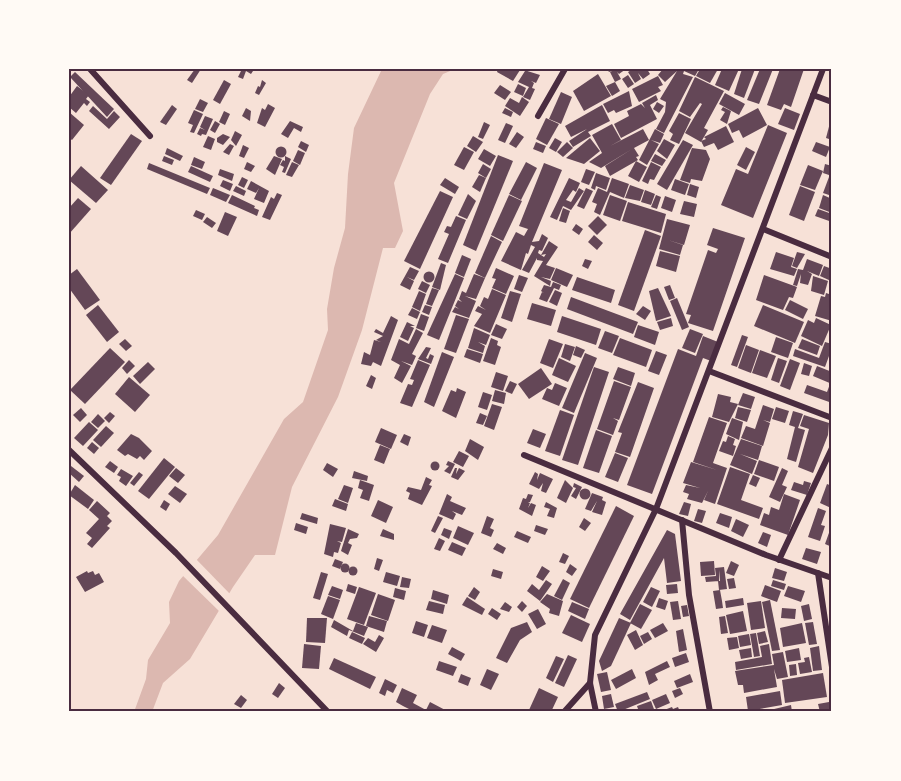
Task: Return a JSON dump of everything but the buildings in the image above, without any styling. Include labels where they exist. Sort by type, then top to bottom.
[{"type":"street","points":[[90,69],[150,136]]},
{"type":"street","points":[[538,116],[565,69]]},
{"type":"street","points":[[596,712],[590,684],[595,634],[656,508],[823,69]]},
{"type":"street","points":[[813,95],[832,102]]},
{"type":"street","points":[[763,229],[832,257]]},
{"type":"street","points":[[709,371],[832,418]]},
{"type":"street","points":[[779,560],[832,448]]},
{"type":"street","points":[[70,453],[176,553],[328,712]]},
{"type":"street","points":[[524,455],[779,560],[832,578]]},
{"type":"street","points":[[682,520],[690,595],[710,712]]},
{"type":"street","points":[[818,573],[832,667]]},
{"type":"street","points":[[564,712],[590,684]]},
{"type":"shaded area","points":[[382,69],[455,69],[443,74],[430,94],[394,183],[403,231],[395,248],[383,248],[362,330],[338,397],[292,487],[275,555],[255,555],[190,659],[163,683],[152,712],[134,712],[146,679],[148,660],[170,623],[169,602],[179,581],[218,535],[284,419],[303,402],[328,330],[327,309],[334,268],[345,228],[348,174],[354,128]]},
{"type":"pier","points":[[195,558],[231,595],[221,613],[181,574]]}]
